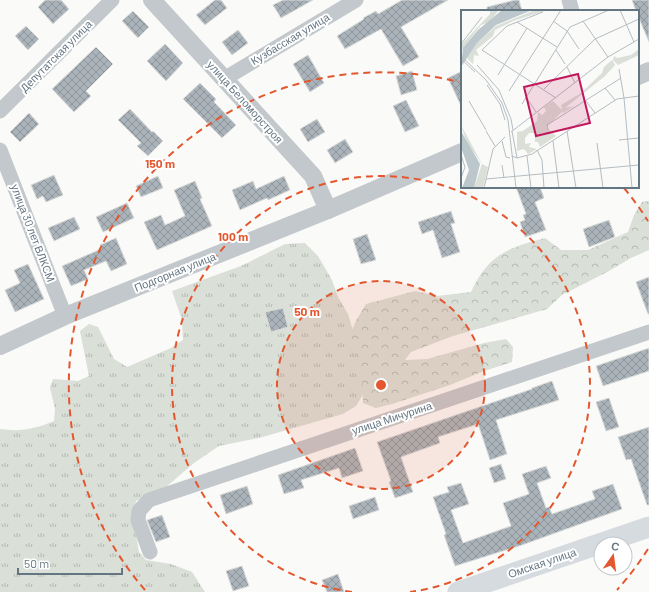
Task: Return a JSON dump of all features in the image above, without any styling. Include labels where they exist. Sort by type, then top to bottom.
[{"type":"main road","name":"Омская улица","points":[[458,592],[649,527]]},
{"type":"street","name":"Депутатская улица","points":[[0,111],[112,0]]},
{"type":"street","name":"улица Беломорстроя","points":[[152,0],[313,176],[328,210]]},
{"type":"street","name":"Кузбасская улица","points":[[224,79],[356,0]]},
{"type":"street","points":[[569,0],[572,10]]},
{"type":"street","points":[[639,76],[649,71]]},
{"type":"street","name":"улица 30 лет ВЛКСМ","points":[[0,150],[65,316]]},
{"type":"street","name":"Подгорная улица","points":[[0,346],[65,316],[328,210],[461,152]]},
{"type":"street","name":"улица Мичурина","points":[[150,552],[138,520],[139,511],[149,500],[649,332]]},
{"type":"green space","points":[[649,201],[649,250],[562,295],[547,309],[453,336],[411,352],[405,360],[427,359],[484,343],[506,339],[513,347],[512,362],[484,371],[450,385],[392,404],[376,408],[363,403],[362,373],[349,336],[366,304],[415,291],[437,296],[471,292],[484,269],[500,255],[520,245],[545,238],[561,250],[588,250],[628,232],[634,215],[642,202]]},
{"type":"green space","points":[[305,243],[318,256],[332,280],[338,297],[348,314],[369,385],[356,406],[343,414],[259,438],[219,446],[194,463],[166,487],[136,501],[133,518],[139,552],[146,560],[171,564],[192,572],[205,592],[0,592],[0,429],[27,429],[54,421],[55,409],[50,388],[53,379],[78,381],[89,376],[80,331],[89,324],[98,327],[114,359],[127,367],[171,348],[183,340],[182,320],[172,291],[241,266],[285,244]]},
{"type":"building","points":[[45,0],[61,0],[69,9],[53,24],[38,7]]},
{"type":"building","points":[[215,0],[221,0],[227,8],[205,25],[196,15]]},
{"type":"building","points":[[283,0],[313,0],[281,18],[273,5]]},
{"type":"building","points":[[402,0],[448,0],[401,27],[419,57],[403,66],[381,29],[345,49],[337,36],[364,19],[363,18],[376,11],[378,14]]},
{"type":"building","points":[[519,0],[522,10],[487,10],[487,7]]},
{"type":"building","points":[[632,0],[649,0],[649,42],[639,18],[639,10],[636,10]]},
{"type":"building","points":[[133,11],[149,27],[138,38],[122,21]]},
{"type":"building","points":[[26,26],[39,39],[28,50],[15,36]]},
{"type":"building","points":[[238,30],[248,43],[232,55],[222,42]]},
{"type":"building","points":[[165,44],[183,63],[166,81],[147,61]]},
{"type":"building","points":[[96,47],[113,64],[86,91],[91,96],[74,112],[52,89]]},
{"type":"building","points":[[308,55],[324,83],[310,92],[293,64]]},
{"type":"building","points":[[412,71],[417,90],[401,95],[396,76]]},
{"type":"building","points":[[461,72],[461,106],[448,78]]},
{"type":"building","points":[[200,83],[216,99],[214,102],[236,125],[222,138],[183,99]]},
{"type":"building","points":[[406,100],[419,126],[405,132],[393,106]]},
{"type":"building","points":[[130,109],[163,141],[148,156],[137,146],[141,143],[118,120]]},
{"type":"building","points":[[29,113],[39,124],[20,142],[10,132]]},
{"type":"building","points":[[317,119],[325,132],[308,142],[300,129]]},
{"type":"building","points":[[345,139],[353,152],[335,163],[327,150]]},
{"type":"building","points":[[54,175],[63,195],[46,202],[43,196],[37,199],[31,185]]},
{"type":"building","points":[[158,176],[163,188],[141,197],[136,186]]},
{"type":"building","points":[[284,176],[290,190],[240,210],[232,190],[253,181],[256,189]]},
{"type":"building","points":[[195,181],[202,198],[200,199],[212,226],[157,250],[144,222],[161,215],[165,225],[185,216],[174,190]]},
{"type":"building","points":[[516,188],[540,188],[544,198],[535,202],[546,230],[525,237],[520,222],[525,220],[523,215],[526,214]]},
{"type":"building","points":[[127,203],[134,218],[103,232],[96,217]]},
{"type":"building","points":[[451,211],[455,223],[451,224],[460,252],[442,258],[433,230],[422,234],[418,222]]},
{"type":"building","points":[[74,217],[80,229],[54,241],[48,228]]},
{"type":"building","points":[[609,220],[615,237],[589,247],[583,229]]},
{"type":"building","points":[[367,234],[376,260],[361,264],[353,239]]},
{"type":"building","points":[[116,238],[127,264],[111,271],[106,261],[84,270],[88,279],[71,286],[62,266],[101,249],[100,245]]},
{"type":"building","points":[[28,264],[44,299],[15,312],[5,290],[20,283],[14,270]]},
{"type":"building","points":[[649,277],[649,314],[648,314],[636,282]]},
{"type":"building","points":[[283,308],[288,327],[271,332],[265,312]]},
{"type":"building","points":[[649,348],[649,371],[603,386],[596,366]]},
{"type":"building","points":[[552,381],[559,400],[496,420],[507,454],[490,460],[478,424],[438,437],[440,443],[401,457],[413,492],[395,498],[389,482],[391,481],[377,442]]},
{"type":"building","points":[[609,398],[619,427],[606,431],[596,402]]},
{"type":"building","points":[[649,427],[649,505],[647,505],[631,459],[626,460],[618,437]]},
{"type":"building","points":[[355,448],[363,471],[342,478],[339,468],[301,480],[304,488],[284,494],[278,475]]},
{"type":"building","points":[[501,464],[506,479],[494,483],[489,468]]},
{"type":"building","points":[[546,466],[551,478],[537,483],[546,508],[549,507],[552,514],[595,499],[592,491],[613,484],[622,509],[522,545],[455,566],[433,497],[449,492],[447,487],[461,483],[469,504],[451,510],[463,543],[511,526],[503,503],[529,494],[522,474]]},
{"type":"building","points":[[247,486],[253,504],[226,514],[220,495]]},
{"type":"building","points":[[375,497],[379,510],[353,519],[349,506]]},
{"type":"building","points":[[162,515],[170,537],[156,542],[147,520]]},
{"type":"building","points":[[242,566],[249,586],[233,591],[226,571]]},
{"type":"building","points":[[338,574],[344,592],[327,592],[322,580]]}]
